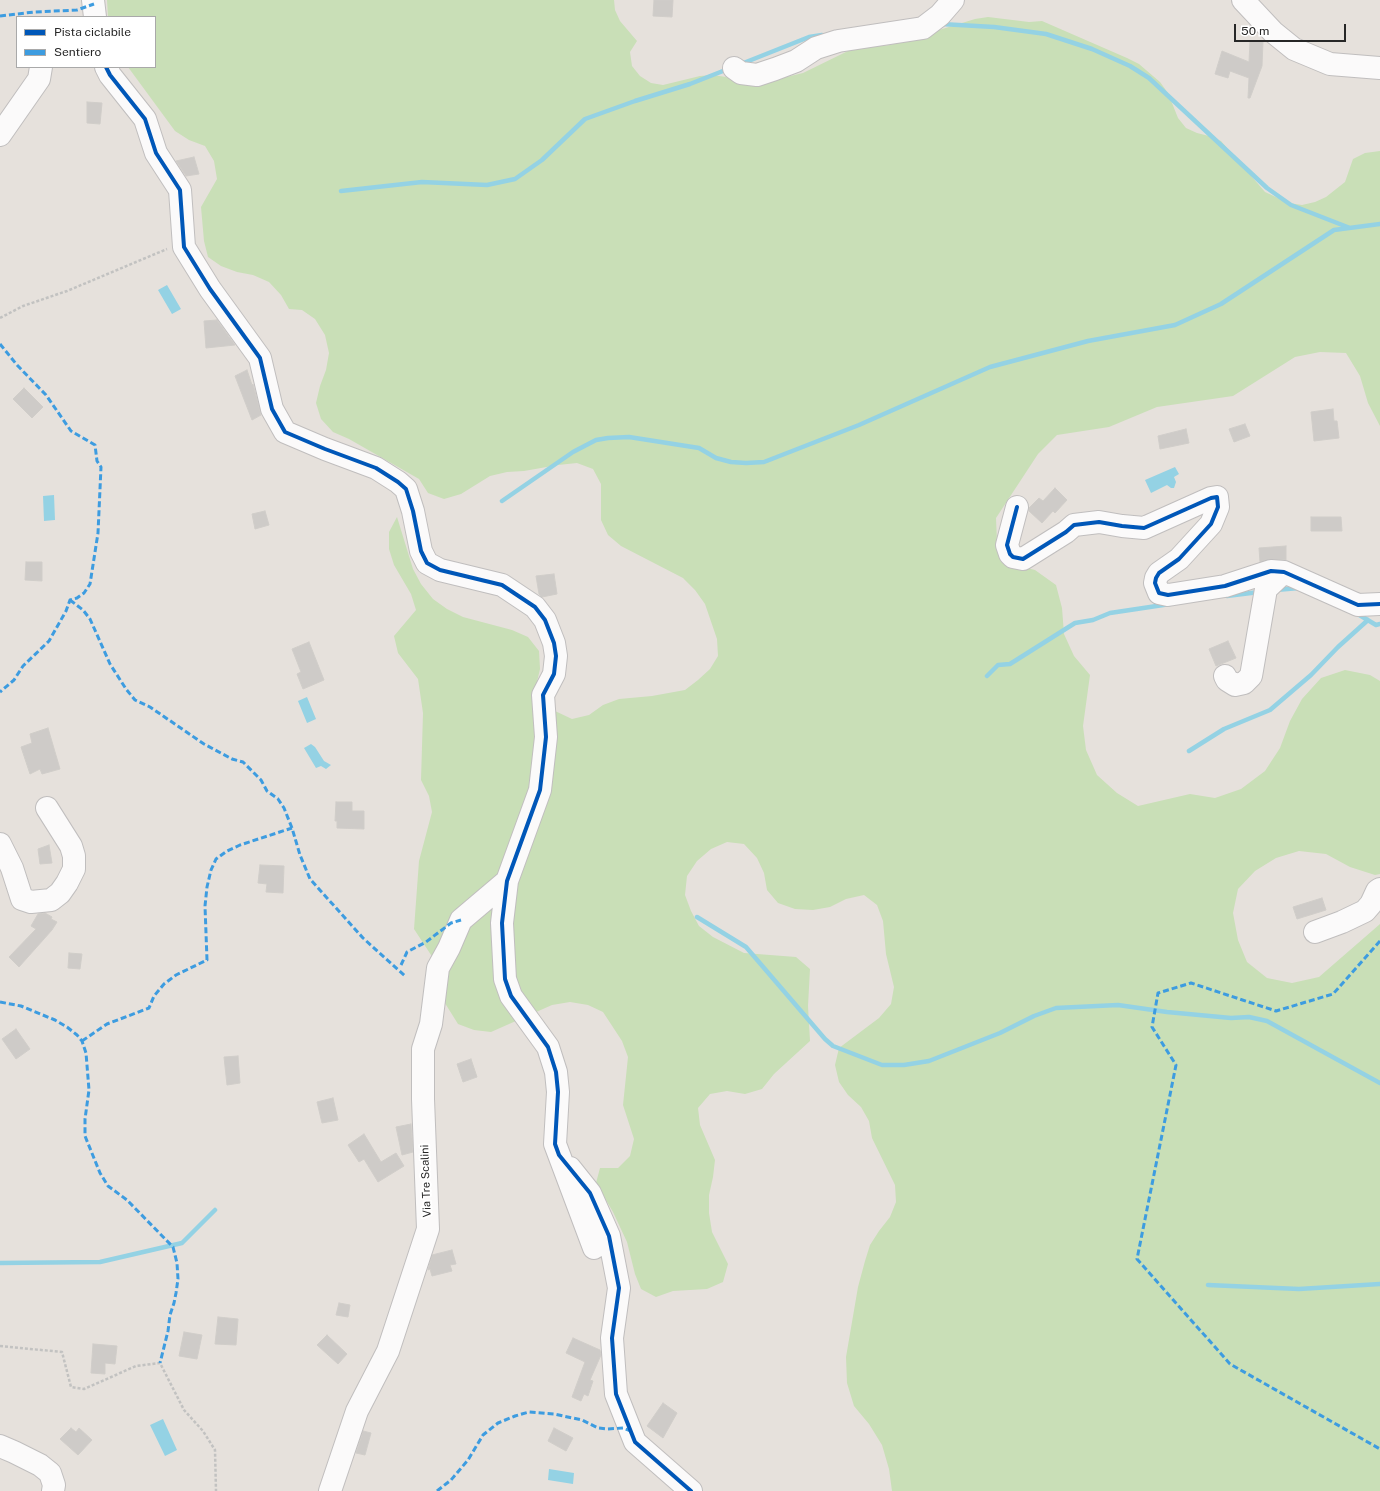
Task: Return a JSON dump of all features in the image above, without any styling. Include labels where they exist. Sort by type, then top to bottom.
[{"type":"street","points":[[1243,0],[1273,32],[1294,49],[1330,64],[1380,68]]},
{"type":"street","points":[[734,68],[741,74],[757,74],[775,69],[796,60],[816,48],[939,14]]},
{"type":"street","points":[[0,135],[39,79],[41,68]]},
{"type":"street","points":[[106,68],[110,75],[145,119],[156,153],[180,190],[184,247],[210,289],[260,358],[272,409],[285,432],[376,468],[398,482],[406,489],[413,511],[421,551],[427,563],[440,570],[502,585],[535,607],[545,620],[554,643],[556,656],[554,674],[543,695],[546,737],[540,790],[507,881],[502,923],[505,979],[511,996],[548,1047],[556,1072],[558,1092],[555,1144],[594,1248]]},
{"type":"street","points":[[1017,508],[1007,545],[1013,558],[1023,559],[1066,532],[1074,525],[1099,522],[1144,528],[1211,498],[1217,497],[1218,507],[1211,524],[1179,559],[1156,578],[1155,583],[1159,592],[1168,595],[1225,586],[1271,571],[1284,572],[1358,605],[1380,604]]},
{"type":"street","points":[[1225,676],[1227,680],[1235,685],[1244,683],[1251,676],[1266,589],[1284,572]]},
{"type":"street","points":[[0,844],[12,868],[22,899],[31,902],[51,900],[60,893],[68,883],[74,869],[74,856],[71,846],[47,808]]},
{"type":"street","name":"Via Tre Scalini","points":[[330,1491],[357,1411],[388,1350],[428,1229],[423,1100],[423,1049],[431,1024],[438,968],[449,948],[461,920],[507,881]]},
{"type":"street","points":[[1315,932],[1365,912],[1371,904],[1377,891],[1380,889]]},
{"type":"street","points":[[559,1154],[590,1193],[609,1236],[619,1288],[612,1338],[616,1394],[635,1442],[691,1491]]},
{"type":"street","points":[[0,1446],[40,1465],[50,1473],[54,1485],[53,1491]]},
{"type":"path","points":[[0,318],[23,306],[102,277],[184,241]]},
{"type":"path","points":[[0,1346],[62,1352],[71,1387],[84,1389],[136,1366],[160,1363],[184,1410],[203,1430],[215,1450],[216,1491]]},
{"type":"green space","points":[[107,0],[614,0],[615,10],[620,21],[637,41],[630,52],[632,66],[640,76],[651,83],[663,85],[700,76],[713,75],[726,77],[738,83],[778,79],[803,73],[852,49],[890,45],[975,19],[988,17],[1029,22],[1042,21],[1139,64],[1160,82],[1168,93],[1178,118],[1186,128],[1221,141],[1265,192],[1289,203],[1302,205],[1315,202],[1326,197],[1345,182],[1353,159],[1365,153],[1380,151],[1380,426],[1368,403],[1360,376],[1346,353],[1320,352],[1295,357],[1233,396],[1157,407],[1109,427],[1057,435],[1038,454],[996,518],[997,542],[1010,564],[1035,570],[1056,585],[1062,608],[1064,634],[1074,656],[1090,675],[1083,726],[1086,750],[1097,775],[1117,793],[1138,806],[1190,794],[1215,798],[1241,789],[1265,771],[1280,748],[1290,721],[1302,699],[1321,678],[1345,670],[1370,675],[1380,681],[1380,874],[1375,875],[1350,867],[1326,854],[1299,851],[1276,858],[1255,871],[1238,889],[1233,913],[1238,940],[1247,962],[1267,978],[1292,983],[1319,977],[1380,924],[1380,1491],[892,1491],[889,1469],[882,1445],[869,1424],[854,1406],[847,1383],[846,1357],[858,1287],[865,1261],[870,1245],[890,1217],[896,1202],[895,1185],[872,1138],[869,1121],[861,1107],[848,1095],[839,1082],[835,1065],[839,1048],[879,1018],[891,1004],[894,987],[886,954],[883,921],[877,905],[864,895],[846,899],[830,907],[813,910],[795,909],[778,903],[767,890],[764,873],[757,858],[744,844],[727,842],[711,849],[697,861],[687,876],[685,895],[699,926],[713,937],[744,953],[796,957],[810,969],[808,1006],[810,1041],[774,1074],[762,1089],[745,1094],[727,1091],[710,1094],[698,1108],[700,1125],[715,1160],[709,1195],[709,1213],[712,1232],[728,1264],[723,1282],[707,1289],[673,1291],[656,1297],[641,1289],[635,1274],[627,1242],[613,1212],[596,1183],[600,1168],[618,1168],[630,1156],[634,1139],[623,1105],[628,1057],[622,1041],[603,1012],[588,1005],[570,1002],[552,1005],[491,1032],[474,1030],[458,1024],[438,992],[433,958],[414,929],[419,861],[432,812],[429,796],[421,780],[423,713],[418,679],[398,653],[394,636],[416,610],[411,594],[394,565],[389,549],[389,532],[397,517],[413,569],[421,584],[433,599],[447,609],[463,617],[512,630],[528,637],[539,651],[540,669],[536,686],[538,703],[572,719],[589,715],[603,705],[619,699],[652,696],[685,690],[698,680],[710,669],[718,656],[717,639],[705,604],[695,590],[683,578],[621,546],[608,535],[601,520],[601,484],[593,469],[577,463],[507,472],[490,476],[461,494],[444,499],[428,493],[419,479],[349,439],[333,432],[321,419],[316,403],[326,370],[329,353],[325,335],[315,319],[302,310],[289,309],[281,295],[269,282],[253,275],[237,272],[221,266],[208,257],[204,241],[201,207],[217,179],[214,161],[205,146],[189,140],[175,131],[129,68],[156,68],[156,16],[108,16]]},
{"type":"water","points":[[167,285],[181,309],[172,314],[158,290]]},
{"type":"water","points":[[1175,467],[1179,474],[1174,477],[1176,482],[1174,488],[1167,485],[1151,493],[1145,480]]},
{"type":"water","points":[[54,495],[55,520],[44,521],[43,496]]},
{"type":"water","points":[[307,697],[316,719],[307,723],[298,701]]},
{"type":"water","points":[[311,744],[315,747],[324,761],[331,765],[326,769],[321,766],[316,768],[304,748]]},
{"type":"water","points":[[163,1419],[177,1450],[165,1456],[150,1425]]},
{"type":"water","points":[[549,1469],[574,1473],[573,1484],[548,1480]]},
{"type":"building","points":[[654,0],[673,0],[672,17],[653,16]]},
{"type":"building","points":[[1250,41],[1263,41],[1262,66],[1250,98],[1248,98],[1249,78],[1230,71],[1228,78],[1215,74],[1222,51],[1249,62]]},
{"type":"building","points":[[87,102],[102,103],[100,124],[87,123]]},
{"type":"building","points":[[194,157],[199,174],[186,176],[176,161]]},
{"type":"building","points":[[217,320],[235,345],[206,348],[204,321]]},
{"type":"building","points":[[247,370],[252,385],[253,384],[261,415],[252,420],[235,376]]},
{"type":"building","points":[[24,388],[43,407],[32,418],[13,399]]},
{"type":"building","points":[[1333,409],[1334,421],[1337,421],[1339,438],[1314,441],[1311,412]]},
{"type":"building","points":[[1245,424],[1250,436],[1234,442],[1229,429]]},
{"type":"building","points":[[1186,429],[1189,443],[1160,449],[1158,436]]},
{"type":"building","points":[[1055,488],[1067,500],[1055,513],[1053,511],[1042,523],[1029,511],[1029,508],[1039,498],[1043,501]]},
{"type":"building","points":[[265,511],[269,525],[255,529],[252,514]]},
{"type":"building","points":[[1311,517],[1341,517],[1342,531],[1311,531]]},
{"type":"building","points":[[1286,546],[1286,560],[1272,559],[1260,562],[1259,548]]},
{"type":"building","points":[[26,562],[42,562],[42,581],[25,580]]},
{"type":"building","points":[[554,574],[557,594],[542,597],[539,594],[536,576]]},
{"type":"building","points":[[1228,641],[1236,658],[1216,666],[1209,649]]},
{"type":"building","points":[[309,642],[324,680],[303,689],[297,674],[301,672],[292,649]]},
{"type":"building","points":[[48,728],[60,769],[42,774],[40,769],[30,774],[21,747],[32,743],[30,734]]},
{"type":"building","points":[[336,802],[352,802],[352,811],[364,811],[364,829],[337,828],[337,821],[335,821]]},
{"type":"building","points":[[49,845],[52,863],[40,864],[38,849]]},
{"type":"building","points":[[260,865],[284,866],[283,893],[266,892],[267,884],[258,883]]},
{"type":"building","points":[[1322,898],[1326,910],[1297,919],[1293,907]]},
{"type":"building","points":[[45,913],[57,922],[52,930],[19,967],[9,957],[36,929],[31,926],[38,914]]},
{"type":"building","points":[[69,953],[82,954],[80,969],[68,968]]},
{"type":"building","points":[[16,1029],[30,1049],[16,1059],[2,1039]]},
{"type":"building","points":[[238,1056],[240,1083],[227,1085],[224,1057]]},
{"type":"building","points":[[471,1059],[477,1077],[463,1082],[457,1064]]},
{"type":"building","points":[[333,1098],[338,1120],[322,1123],[317,1102]]},
{"type":"building","points":[[411,1124],[413,1152],[402,1155],[396,1127]]},
{"type":"building","points":[[364,1134],[381,1162],[396,1153],[404,1166],[378,1182],[364,1159],[359,1162],[348,1145]]},
{"type":"building","points":[[452,1250],[456,1264],[450,1265],[452,1271],[432,1276],[430,1269],[428,1270],[432,1255]]},
{"type":"building","points":[[339,1303],[350,1305],[348,1317],[336,1315]]},
{"type":"building","points":[[218,1317],[238,1319],[236,1345],[215,1344]]},
{"type":"building","points":[[184,1332],[202,1335],[197,1359],[179,1356]]},
{"type":"building","points":[[327,1335],[347,1354],[338,1364],[317,1345]]},
{"type":"building","points":[[573,1338],[600,1350],[601,1355],[590,1380],[593,1381],[588,1396],[584,1394],[581,1401],[572,1397],[585,1362],[566,1353]]},
{"type":"building","points":[[93,1344],[117,1346],[115,1364],[105,1363],[105,1374],[91,1373]]},
{"type":"building","points":[[663,1403],[677,1413],[663,1438],[647,1426]]},
{"type":"building","points":[[71,1428],[76,1432],[79,1428],[92,1440],[78,1455],[60,1439]]},
{"type":"building","points":[[554,1428],[573,1438],[566,1451],[548,1441]]},
{"type":"building","points":[[363,1431],[371,1433],[365,1455],[356,1453]]},
{"type":"waterway","points":[[941,24],[994,27],[1046,34],[1092,49],[1130,66],[1149,78],[1267,188],[1291,205],[1350,228]]},
{"type":"waterway","points":[[741,64],[809,37],[822,35]]},
{"type":"waterway","points":[[341,191],[422,182],[487,185],[515,179],[542,160],[585,119],[635,101],[690,84],[728,69]]},
{"type":"waterway","points":[[502,501],[573,452],[596,440],[608,438],[629,437],[699,448],[716,458],[731,462],[764,462],[859,425],[990,367],[1088,341],[1175,325],[1221,304],[1334,230],[1380,224]]},
{"type":"waterway","points":[[1276,590],[1299,588]]},
{"type":"waterway","points":[[1227,596],[1259,592]]},
{"type":"waterway","points":[[987,676],[998,665],[1010,664],[1075,623],[1093,620],[1110,613],[1170,604]]},
{"type":"waterway","points":[[1356,613],[1376,625],[1380,624]]},
{"type":"waterway","points":[[1189,751],[1224,729],[1270,710],[1311,675],[1338,647],[1368,620]]},
{"type":"waterway","points":[[697,917],[746,947],[825,1039],[833,1046],[882,1065],[904,1065],[929,1061],[1000,1033],[1034,1016],[1056,1008],[1118,1005],[1167,1012],[1231,1018],[1249,1017],[1267,1021],[1380,1083]]},
{"type":"waterway","points":[[0,1263],[100,1262],[182,1243],[215,1210]]},
{"type":"waterway","points":[[1208,1285],[1299,1289],[1380,1284]]},
{"type":"marked path","points":[[0,16],[34,12],[77,10],[94,4]]},
{"type":"marked path","points":[[0,344],[17,365],[46,395],[71,431],[95,445],[97,461],[101,467],[98,533],[90,584],[84,593],[77,598],[70,600],[66,611],[49,641],[23,666],[14,680],[0,692]]},
{"type":"marked path","points":[[70,600],[83,610],[90,619],[110,664],[135,700],[150,707],[204,744],[232,759],[243,762],[261,780],[267,791],[278,799],[284,808],[310,879],[363,938],[405,976]]},
{"type":"marked path","points":[[82,1041],[107,1024],[149,1008],[154,996],[164,984],[176,975],[207,960],[205,906],[207,887],[211,870],[216,859],[227,851],[240,845],[292,828]]},
{"type":"marked path","points":[[401,965],[407,952],[426,942],[451,923],[461,920]]},
{"type":"marked path","points":[[1380,941],[1333,994],[1276,1011],[1191,983],[1158,993],[1152,1027],[1176,1065],[1137,1259],[1230,1364],[1380,1449]]},
{"type":"marked path","points":[[0,1002],[21,1006],[55,1020],[67,1027],[82,1041],[86,1053],[89,1090],[85,1119],[85,1136],[100,1173],[108,1186],[127,1200],[173,1247],[177,1263],[178,1279],[176,1293],[160,1363]]},
{"type":"marked path","points":[[437,1491],[451,1480],[468,1460],[483,1435],[498,1423],[515,1416],[529,1412],[554,1414],[582,1420],[598,1428],[623,1428],[631,1431]]},
{"type":"cycle path","points":[[106,68],[110,75],[145,119],[156,153],[180,190],[184,247],[210,289],[260,358],[272,409],[285,432],[376,468],[398,482],[406,489],[413,511],[421,551],[427,563],[440,570],[502,585],[535,607],[545,620],[554,643],[556,656],[554,674],[543,695],[546,737],[540,790],[507,881],[502,923],[505,979],[511,996],[548,1047],[556,1072],[558,1092],[555,1144],[559,1155],[590,1193],[609,1236],[619,1288],[612,1338],[616,1394],[635,1442],[691,1491]]},
{"type":"cycle path","points":[[1017,507],[1007,545],[1010,554],[1013,557],[1023,559],[1066,532],[1074,525],[1099,522],[1144,528],[1211,498],[1217,497],[1218,507],[1211,524],[1179,559],[1159,573],[1155,583],[1159,593],[1168,595],[1225,586],[1271,571],[1284,572],[1358,605],[1380,604]]}]
